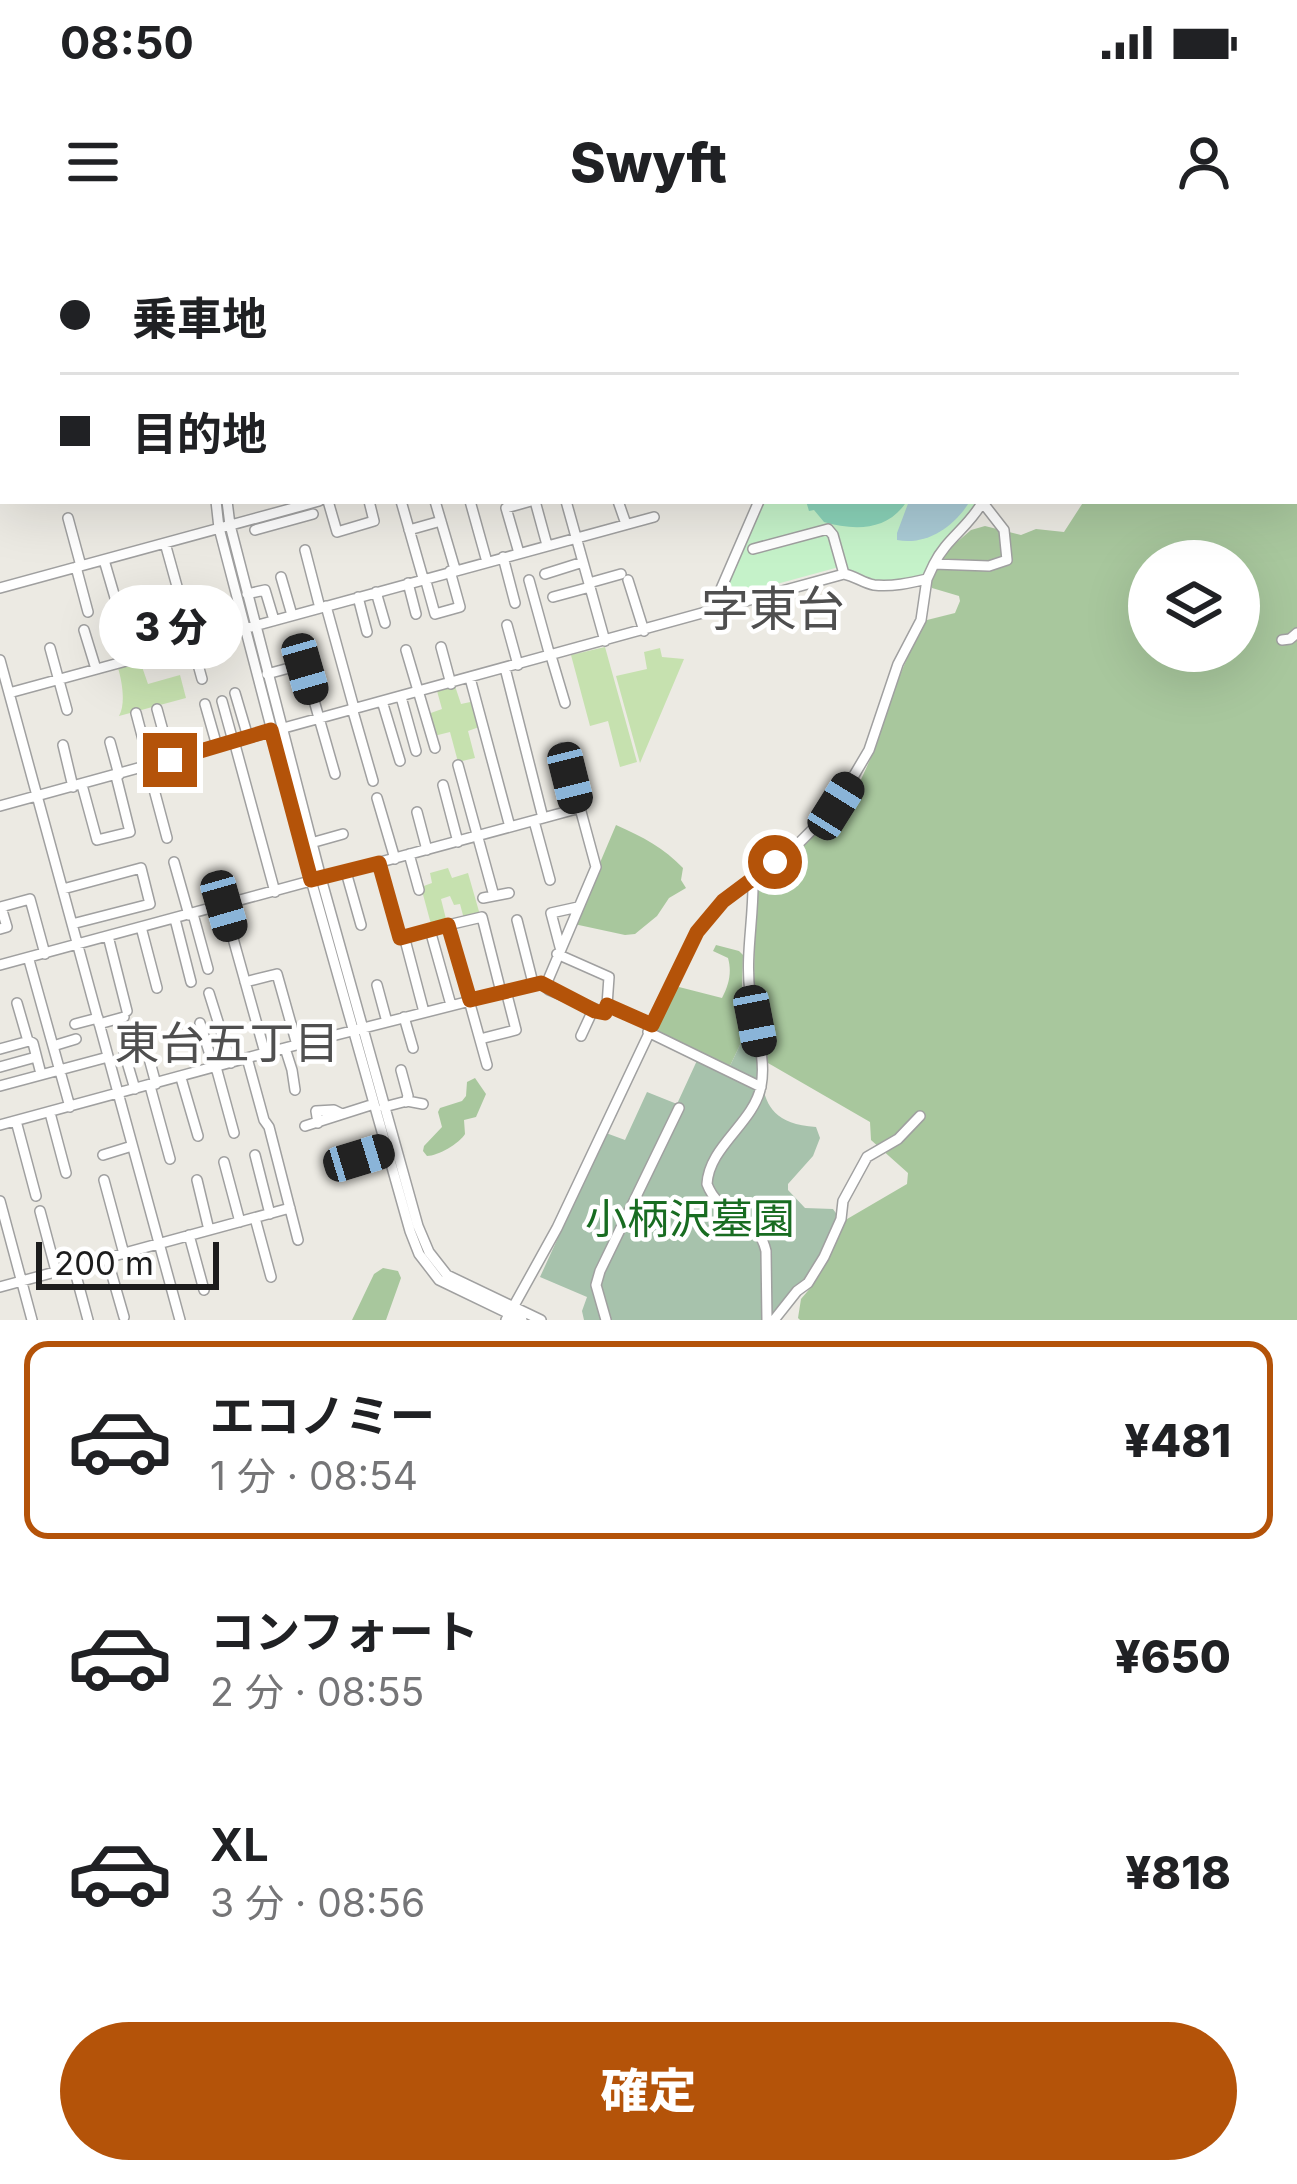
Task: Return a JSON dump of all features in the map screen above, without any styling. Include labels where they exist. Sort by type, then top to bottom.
[{"type":"street","points":[[217,504],[247,593],[250,627],[267,674],[276,729],[311,843],[316,879]]},
{"type":"street","points":[[227,504],[224,527],[276,729],[379,1105],[418,1226],[429,1252],[447,1275],[509,1313],[541,1320]]},
{"type":"street","points":[[258,504],[262,517]]},
{"type":"street","points":[[255,530],[297,504]]},
{"type":"street","points":[[325,504],[337,532],[374,521],[370,504]]},
{"type":"street","points":[[402,504],[435,614],[460,607],[437,504]]},
{"type":"street","points":[[471,504],[487,562]]},
{"type":"street","points":[[519,553],[506,508],[521,504]]},
{"type":"street","points":[[534,504],[547,545]]},
{"type":"street","points":[[567,504],[605,641]]},
{"type":"street","points":[[621,504],[627,524]]},
{"type":"street","points":[[717,610],[717,598],[758,504]]},
{"type":"street","points":[[509,1313],[557,1228],[697,932],[723,901],[796,846],[836,806],[861,766],[898,664],[921,620],[934,564],[982,504]]},
{"type":"street","points":[[934,564],[989,566],[1007,560],[1004,530],[984,504]]},
{"type":"street","points":[[0,588],[262,517],[313,514]]},
{"type":"street","points":[[9,693],[654,517]]},
{"type":"street","points":[[68,518],[88,612]]},
{"type":"street","points":[[410,530],[441,521]]},
{"type":"street","points":[[753,549],[828,529],[844,574]]},
{"type":"street","points":[[165,543],[178,590]]},
{"type":"street","points":[[304,550],[373,782]]},
{"type":"street","points":[[503,557],[515,602]]},
{"type":"street","points":[[104,560],[116,601]]},
{"type":"street","points":[[545,574],[583,562]]},
{"type":"street","points":[[0,806],[844,574],[870,585],[927,579]]},
{"type":"street","points":[[280,577],[292,616]]},
{"type":"street","points":[[553,597],[624,577],[644,631]]},
{"type":"street","points":[[529,580],[565,703]]},
{"type":"street","points":[[408,583],[416,614]]},
{"type":"street","points":[[247,593],[265,590],[274,620]]},
{"type":"street","points":[[376,592],[385,623]]},
{"type":"street","points":[[358,597],[367,632]]},
{"type":"street","points":[[145,603],[157,652]]},
{"type":"street","points":[[181,611],[202,679]]},
{"type":"street","points":[[507,625],[518,664]]},
{"type":"street","points":[[84,630],[96,669]]},
{"type":"street","points":[[118,630],[126,661]]},
{"type":"street","points":[[1282,640],[1297,633]]},
{"type":"street","points":[[441,647],[451,684]]},
{"type":"street","points":[[50,648],[67,710]]},
{"type":"street","points":[[406,650],[435,748]]},
{"type":"street","points":[[0,660],[179,1320]]},
{"type":"street","points":[[267,674],[305,667],[335,774]]},
{"type":"street","points":[[505,668],[550,880]]},
{"type":"street","points":[[470,678],[511,827]]},
{"type":"street","points":[[236,693],[248,737]]},
{"type":"street","points":[[400,697],[416,751]]},
{"type":"street","points":[[221,700],[275,892]]},
{"type":"street","points":[[382,701],[400,761]]},
{"type":"street","points":[[205,704],[217,746]]},
{"type":"street","points":[[157,709],[170,760]]},
{"type":"street","points":[[136,713],[167,838]]},
{"type":"street","points":[[63,745],[97,840],[130,832],[110,742]]},
{"type":"street","points":[[0,1125],[548,980],[596,867],[562,748]]},
{"type":"street","points":[[458,765],[488,897],[509,893]]},
{"type":"street","points":[[442,785],[458,842]]},
{"type":"street","points":[[377,798],[395,859]]},
{"type":"street","points":[[0,965],[578,809]]},
{"type":"street","points":[[418,812],[427,850]]},
{"type":"street","points":[[311,843],[343,834]]},
{"type":"street","points":[[409,854],[418,890]]},
{"type":"street","points":[[174,862],[208,968]]},
{"type":"street","points":[[379,863],[400,938],[482,917],[517,1030],[480,1039]]},
{"type":"street","points":[[63,889],[141,868],[149,904],[71,924]]},
{"type":"street","points":[[346,872],[361,926]]},
{"type":"street","points":[[753,880],[749,990],[761,1051],[760,1087],[751,1110],[711,1166],[707,1184],[718,1203],[751,1223],[764,1241],[777,1319]]},
{"type":"street","points":[[0,929],[8,927],[2,907],[30,899],[45,954]]},
{"type":"street","points":[[224,906],[265,1053]]},
{"type":"street","points":[[559,951],[551,914],[578,907]]},
{"type":"street","points":[[175,919],[191,982]]},
{"type":"street","points":[[517,920],[537,983],[605,1013],[609,977],[559,951]]},
{"type":"street","points":[[448,925],[487,1065]]},
{"type":"street","points":[[141,927],[157,988]]},
{"type":"street","points":[[430,930],[451,1005]]},
{"type":"street","points":[[75,1024],[126,1014],[108,936]]},
{"type":"street","points":[[404,936],[424,1012]]},
{"type":"street","points":[[29,960],[70,1107]]},
{"type":"street","points":[[245,982],[277,974],[297,1045]]},
{"type":"street","points":[[377,985],[387,1022]]},
{"type":"street","points":[[209,993],[231,1063]]},
{"type":"street","points":[[17,1004],[41,1074]]},
{"type":"street","points":[[607,1005],[760,1087]]},
{"type":"street","points":[[581,1036],[592,1010]]},
{"type":"street","points":[[404,1017],[413,1048]]},
{"type":"street","points":[[200,1023],[234,1133]]},
{"type":"street","points":[[0,1048],[76,1039]]},
{"type":"street","points":[[285,1048],[295,1090]]},
{"type":"street","points":[[124,1052],[135,1090]]},
{"type":"street","points":[[0,1067],[36,1057]]},
{"type":"street","points":[[0,1086],[108,1057]]},
{"type":"street","points":[[247,1058],[298,1240]]},
{"type":"street","points":[[150,1062],[170,1159]]},
{"type":"street","points":[[401,1070],[406,1102]]},
{"type":"street","points":[[181,1078],[198,1136]]},
{"type":"street","points":[[305,1126],[379,1105],[423,1104]]},
{"type":"street","points":[[379,1105],[387,1150],[419,1254],[440,1280],[522,1320]]},
{"type":"street","points":[[606,1320],[596,1285],[679,1108]]},
{"type":"street","points":[[50,1113],[66,1173]]},
{"type":"street","points":[[777,1319],[824,1257],[841,1219],[843,1201],[867,1156],[898,1139],[920,1116]]},
{"type":"street","points":[[16,1121],[36,1196]]},
{"type":"street","points":[[103,1154],[132,1147]]},
{"type":"street","points":[[349,1160],[387,1150]]},
{"type":"street","points":[[255,1155],[270,1214]]},
{"type":"street","points":[[224,1162],[240,1222]]},
{"type":"street","points":[[104,1180],[124,1254]]},
{"type":"street","points":[[197,1180],[209,1230]]},
{"type":"street","points":[[0,1203],[32,1320]]},
{"type":"street","points":[[0,1287],[290,1208]]},
{"type":"street","points":[[40,1211],[56,1271]]},
{"type":"street","points":[[256,1218],[271,1276]]},
{"type":"street","points":[[189,1235],[204,1290]]},
{"type":"street","points":[[107,1258],[124,1316]]},
{"type":"street","points":[[74,1268],[88,1320]]},
{"type":"green space","points":[[762,504],[977,504],[924,574],[907,581],[873,581],[839,567],[726,598],[723,593]]},
{"type":"green space","points":[[807,504],[905,504],[881,523],[859,527],[824,522],[814,510],[809,511]]},
{"type":"green space","points":[[1082,504],[1297,504],[1297,1320],[798,1318],[801,1299],[842,1222],[907,1184],[908,1173],[871,1140],[870,1122],[768,1063],[754,984],[755,892],[834,818],[859,784],[923,621],[955,613],[959,596],[932,588],[931,579],[943,554],[971,530],[985,526],[1021,535],[1036,529],[1064,532]]},
{"type":"green space","points":[[605,647],[637,762],[620,767],[608,721],[590,726],[571,655]]},
{"type":"green space","points":[[660,648],[662,657],[684,659],[640,763],[616,676],[647,669],[644,652]]},
{"type":"green space","points":[[140,661],[148,684],[180,675],[186,698],[119,716],[123,699],[118,668]]},
{"type":"green space","points":[[455,686],[461,704],[475,701],[482,726],[468,731],[475,758],[458,762],[450,732],[434,736],[428,714],[442,709],[437,691]]},
{"type":"green space","points":[[616,825],[653,844],[683,868],[681,880],[686,888],[669,898],[657,916],[635,934],[574,924]]},
{"type":"green space","points":[[448,868],[452,878],[468,873],[480,915],[464,919],[460,904],[454,905],[450,896],[441,899],[447,923],[432,928],[421,887],[432,883],[430,873]]},
{"type":"green space","points":[[716,945],[743,955],[748,1028],[729,1068],[654,1032],[679,987],[722,998],[729,963],[713,951]]},
{"type":"green space","name":"小柄沢墓園","points":[[748,1028],[770,1106],[794,1123],[816,1127],[820,1138],[813,1156],[788,1184],[805,1208],[833,1209],[838,1216],[812,1281],[766,1320],[584,1320],[587,1297],[540,1277],[606,1133],[625,1140],[647,1092],[677,1104],[700,1054],[729,1068]]},
{"type":"green space","points":[[475,1078],[486,1094],[476,1117],[464,1120],[465,1134],[458,1141],[427,1156],[424,1146],[442,1127],[440,1108],[462,1101],[467,1082]]},
{"type":"green space","points":[[383,1268],[398,1271],[401,1278],[386,1320],[352,1320],[374,1274]]},
{"type":"water","points":[[908,504],[968,504],[939,532],[908,541],[897,540]]},
{"type":"district","name":"字東台","points":[[773,609]]},
{"type":"district","name":"東台五丁目","points":[[227,1043]]},
{"type":"route","points":[[170,760],[271,730],[311,880],[379,863],[400,938],[448,925],[470,1000],[541,983],[595,1011],[605,1013],[607,1005],[652,1025],[697,932],[713,910],[775,862]]}]
